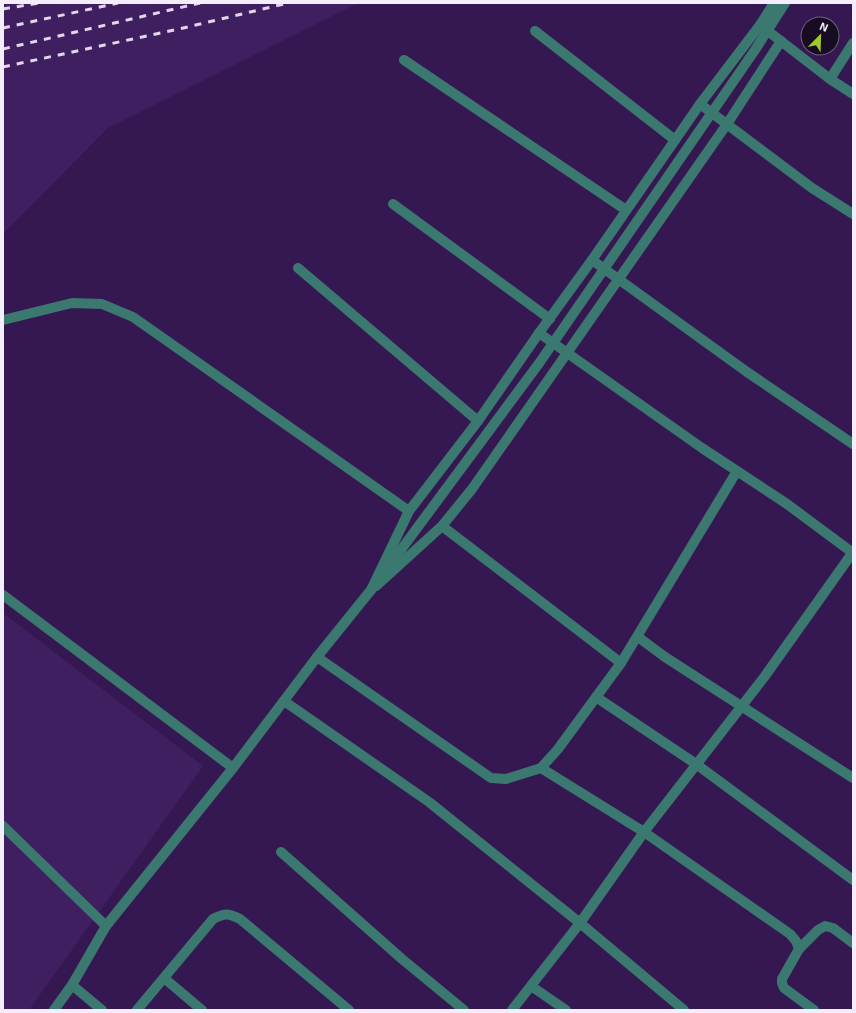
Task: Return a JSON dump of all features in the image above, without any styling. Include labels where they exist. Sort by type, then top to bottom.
[{"type":"street","points":[[371,590],[409,511],[478,421],[700,104],[760,25],[774,3]]},
{"type":"street","points":[[54,1010],[72,985],[106,926],[233,768],[317,657],[371,590],[540,362],[755,50],[785,3]]},
{"type":"street","points":[[760,25],[830,79],[853,94]]},
{"type":"street","points":[[535,31],[675,140]]},
{"type":"street","points":[[371,590],[442,526],[472,489],[568,354],[727,124],[781,41]]},
{"type":"street","points":[[830,79],[853,43]]},
{"type":"street","points":[[404,60],[626,210]]},
{"type":"street","points":[[700,104],[812,188],[853,214]]},
{"type":"street","points":[[393,204],[550,319]]},
{"type":"street","points":[[592,260],[747,372],[853,444]]},
{"type":"street","points":[[298,268],[478,421]]},
{"type":"street","points":[[3,320],[72,304],[102,304],[133,317],[409,511]]},
{"type":"street","points":[[512,1010],[580,923],[644,832],[764,676],[853,552],[787,504],[737,471],[539,333]]},
{"type":"street","points":[[317,657],[491,778],[506,779],[541,768],[558,749],[621,663],[737,471]]},
{"type":"street","points":[[442,526],[621,663]]},
{"type":"street","points":[[3,594],[233,768]]},
{"type":"street","points":[[638,637],[665,657],[853,778]]},
{"type":"street","points":[[596,697],[696,764],[853,880]]},
{"type":"street","points":[[284,701],[428,802],[580,923],[684,1010]]},
{"type":"street","points":[[541,768],[644,832],[790,934],[796,941],[799,949]]},
{"type":"street","points":[[5,832],[106,926]]},
{"type":"street","points":[[281,852],[402,959],[464,1010]]},
{"type":"street","points":[[137,1010],[213,919],[230,914],[240,919],[349,1010]]},
{"type":"street","points":[[814,1010],[784,988],[782,983],[782,979],[799,949],[824,926],[833,928],[853,943]]},
{"type":"street","points":[[164,978],[202,1010]]},
{"type":"street","points":[[72,985],[102,1010]]},
{"type":"street","points":[[531,986],[566,1010]]},
{"type":"shaded area","points":[[3,3],[358,3],[108,128],[3,234]]},
{"type":"shaded area","points":[[3,613],[203,766],[29,1010],[3,1010]]},
{"type":"railway","points":[[3,9],[39,3]]},
{"type":"railway","points":[[3,28],[118,3]]},
{"type":"railway","points":[[3,49],[200,3]]},
{"type":"railway","points":[[3,67],[179,29],[288,3]]}]
